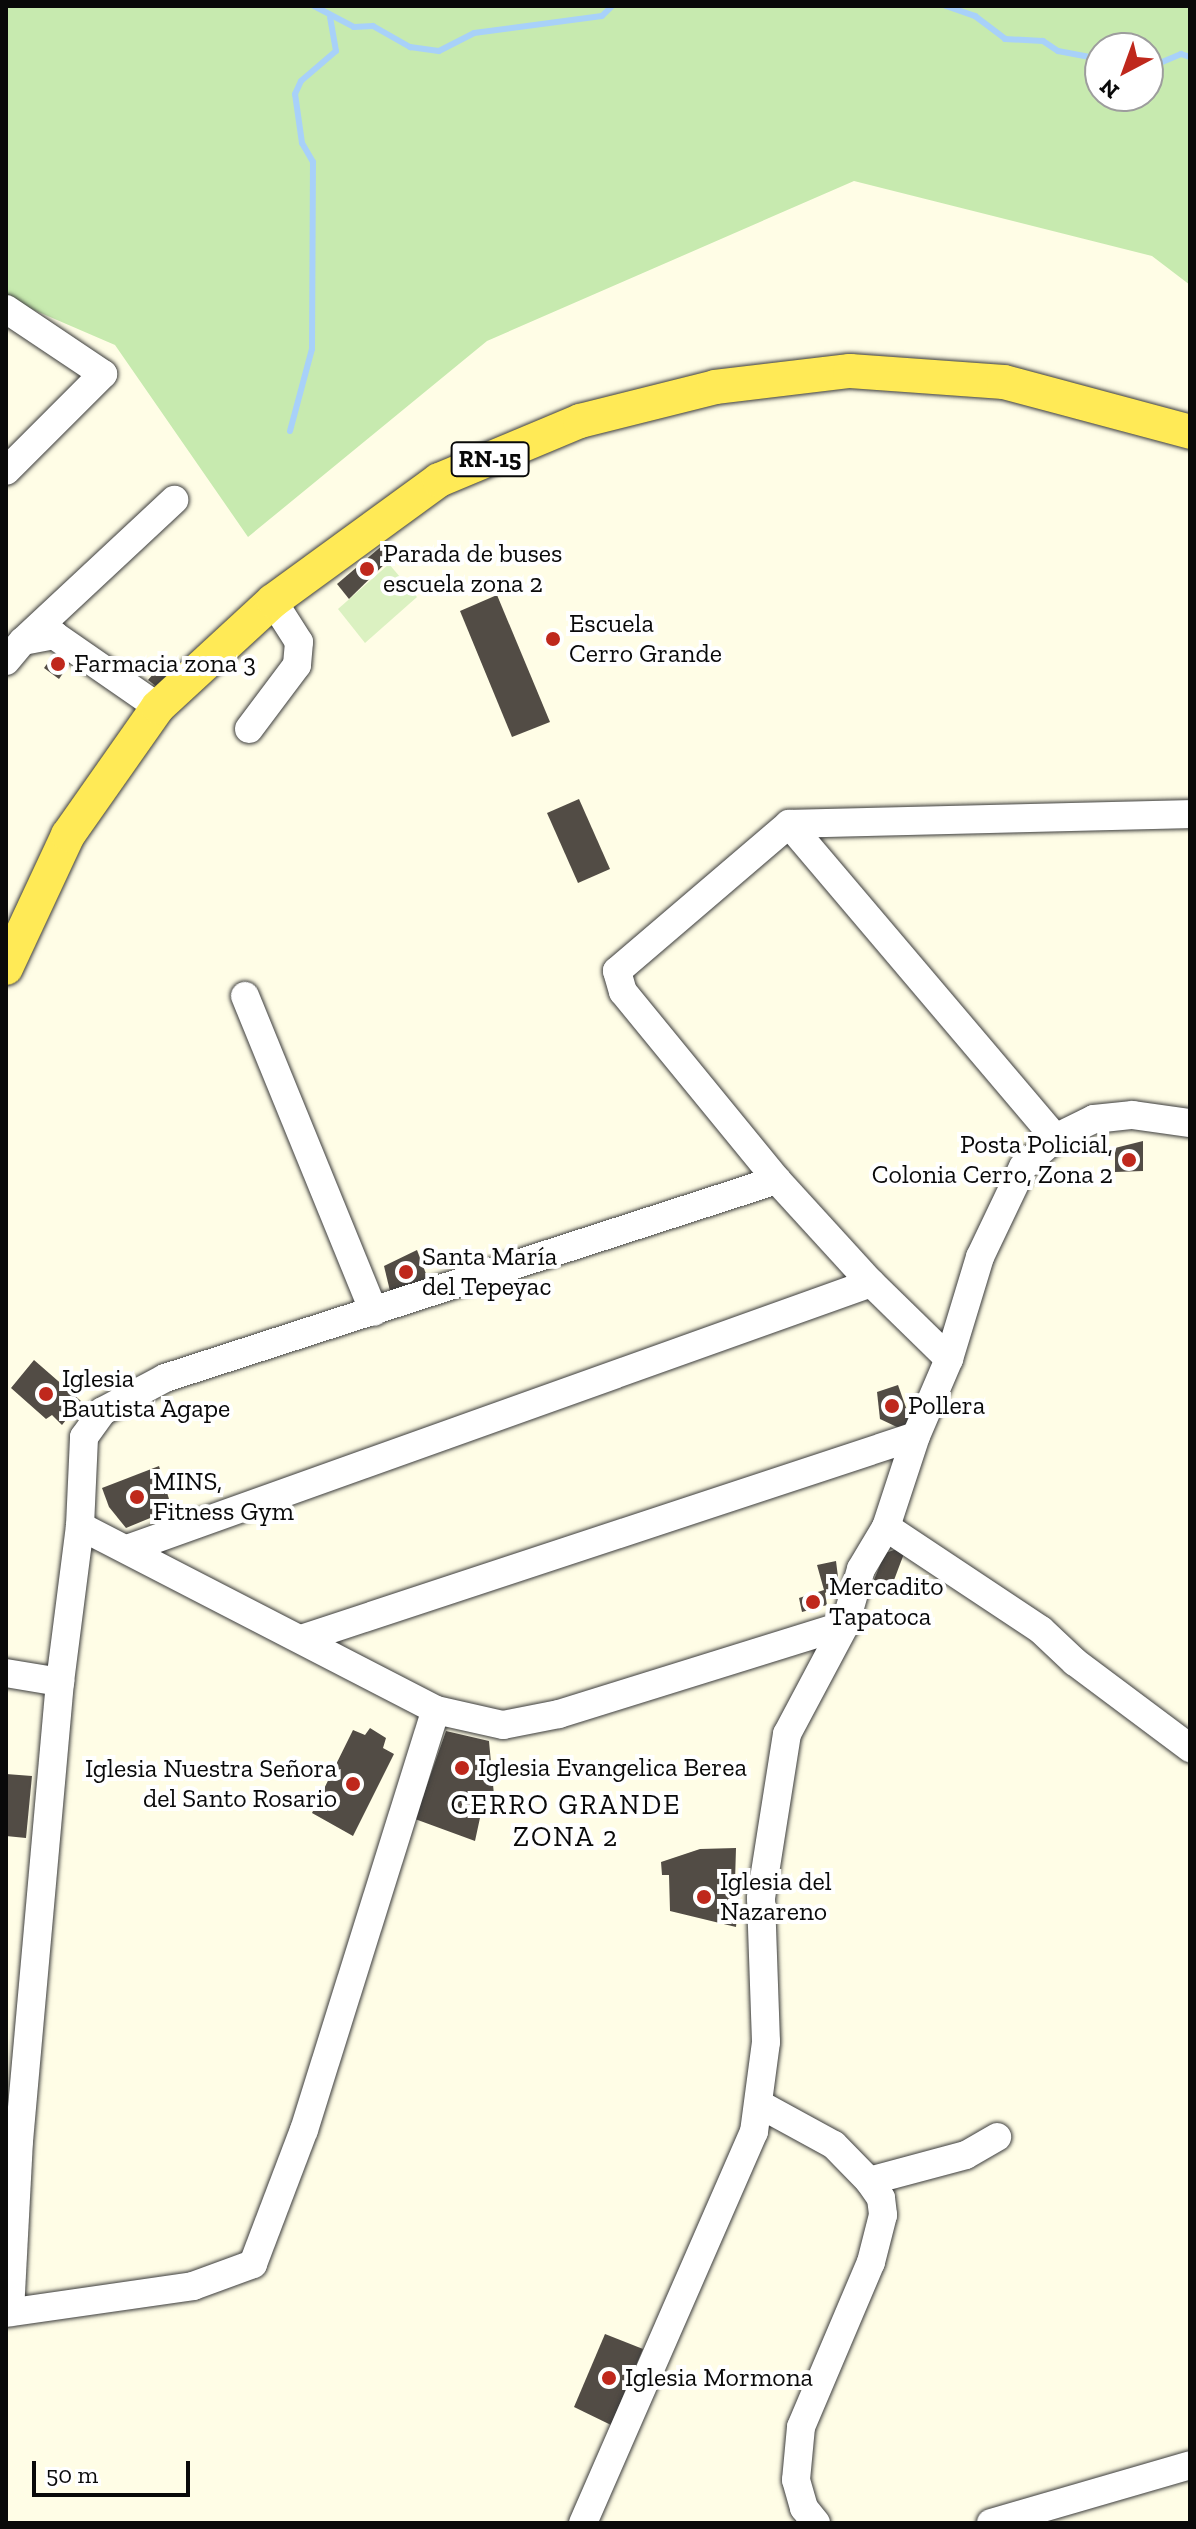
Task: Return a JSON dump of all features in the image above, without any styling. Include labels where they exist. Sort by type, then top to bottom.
[{"type":"main road","name":"RN-15","points":[[6,968],[68,835],[158,707],[273,601],[439,480],[580,421],[715,387],[850,371],[1004,382],[1190,432]]},
{"type":"street","points":[[6,471],[103,374],[7,312]]},
{"type":"street","points":[[14,651],[174,500]]},
{"type":"street","points":[[249,729],[297,665],[299,642],[273,601]]},
{"type":"street","points":[[14,651],[44,634],[63,638],[158,707]]},
{"type":"street","points":[[949,1359],[871,1283],[777,1180],[623,992],[617,971],[789,824],[1190,814]]},
{"type":"street","points":[[789,824],[1055,1138]]},
{"type":"street","points":[[245,996],[374,1312]]},
{"type":"street","points":[[583,2523],[754,2132],[766,2042],[761,1898],[787,1734],[845,1625],[861,1569],[886,1527],[916,1436],[949,1359],[980,1257],[1023,1167],[1055,1138],[1094,1119],[1133,1115],[1190,1123]]},
{"type":"street","points":[[436,1710],[304,2130],[253,2264],[193,2286],[8,2312],[19,2141],[60,1682],[80,1526],[84,1437],[103,1411],[165,1378],[374,1312],[587,1237],[777,1180]]},
{"type":"street","points":[[130,1548],[871,1283]]},
{"type":"street","points":[[304,1638],[916,1436]]},
{"type":"street","points":[[80,1526],[130,1548],[436,1710],[503,1725],[559,1714],[845,1625]]},
{"type":"street","points":[[886,1527],[1041,1630],[1075,1662],[1190,1748]]},
{"type":"street","points":[[6,1673],[60,1682]]},
{"type":"street","points":[[759,2104],[834,2145],[881,2198],[880,2236],[801,2427],[796,2453],[804,2508],[816,2523]]},
{"type":"street","points":[[869,2181],[966,2155],[997,2137]]},
{"type":"street","points":[[991,2523],[1190,2465]]},
{"type":"green space","points":[[6,6],[1190,6],[1190,285],[1152,256],[854,181],[487,341],[248,537],[115,345],[6,298]]},
{"type":"green space","points":[[389,564],[417,597],[365,643],[338,609]]},
{"type":"building","name":"Parada de buses escuela zona 2","points":[[384,544],[395,554],[349,599],[337,584]]},
{"type":"building","points":[[497,595],[550,722],[512,737],[460,611]]},
{"type":"building","name":"Farmacia zona 3","points":[[60,646],[72,660],[59,679],[44,668]]},
{"type":"building","points":[[166,659],[178,670],[161,690],[148,680]]},
{"type":"building","points":[[579,799],[610,869],[578,883],[547,813]]},
{"type":"building","name":"Posta Policial, Colonia Cerro, Zona 2","points":[[1143,1141],[1143,1171],[1115,1172],[1115,1148]]},
{"type":"building","name":"Santa María del Tepeyac","points":[[417,1250],[428,1279],[390,1291],[384,1266]]},
{"type":"building","name":"Iglesia Bautista Agape","points":[[34,1360],[81,1401],[62,1425],[52,1415],[46,1419],[11,1388]]},
{"type":"building","name":"Pollera","points":[[898,1385],[916,1436],[880,1419],[877,1392]]},
{"type":"building","name":"MINS, Fitness Gym","points":[[159,1466],[172,1509],[126,1528],[109,1507],[102,1488]]},
{"type":"building","points":[[905,1551],[891,1588],[873,1582],[885,1553]]},
{"type":"building","points":[[836,1561],[839,1585],[825,1593],[827,1605],[802,1612],[799,1598],[824,1590],[817,1565]]},
{"type":"building","name":"Iglesia Nuestra Señora del Santo Rosario","points":[[370,1728],[386,1738],[383,1748],[394,1754],[353,1836],[312,1813],[353,1730],[365,1735]]},
{"type":"building","name":"Iglesia Evangelica Berea","points":[[446,1731],[489,1741],[494,1795],[483,1804],[475,1841],[415,1819]]},
{"type":"building","points":[[6,1774],[32,1776],[26,1838],[6,1836]]},
{"type":"building","name":"Iglesia del Nazareno","points":[[736,1848],[735,1882],[740,1884],[736,1927],[670,1911],[669,1875],[662,1875],[661,1862],[700,1849]]},
{"type":"building","name":"Iglesia Mormona","points":[[605,2334],[643,2349],[611,2425],[574,2407]]},
{"type":"waterway","points":[[314,6],[354,27],[373,26],[410,47],[439,51],[474,33],[602,16],[612,6]]},
{"type":"waterway","points":[[946,6],[975,16],[1005,39],[1043,41],[1058,51],[1084,56]]},
{"type":"waterway","points":[[290,431],[312,349],[313,162],[302,143],[295,94],[301,81],[336,51],[330,18]]},
{"type":"waterway","points":[[1164,61],[1181,54],[1190,57]]},
{"type":"place","name":"Parada de buses escuela zona 2","points":[[367,569]]},
{"type":"place","name":"Escuela Cerro Grande","points":[[553,639]]},
{"type":"place","name":"Farmacia zona 3","points":[[58,664]]},
{"type":"place","name":"Posta Policial, Colonia Cerro, Zona 2","points":[[1129,1160]]},
{"type":"place","name":"Santa María del Tepeyac","points":[[406,1272]]},
{"type":"place","name":"Iglesia Bautista Agape","points":[[46,1394]]},
{"type":"place","name":"Pollera","points":[[892,1406]]},
{"type":"place","name":"MINS, Fitness Gym","points":[[137,1497]]},
{"type":"place","name":"Mercadito Tapatoca","points":[[813,1602]]},
{"type":"place","name":"Iglesia Evangelica Berea","points":[[462,1768]]},
{"type":"place","name":"Iglesia Nuestra Señora del Santo Rosario","points":[[353,1784]]},
{"type":"place","name":"Iglesia del Nazareno","points":[[704,1897]]},
{"type":"place","name":"Iglesia Mormona","points":[[609,2378]]},
{"type":"district","name":"CERRO GRANDE ZONA 2","points":[[566,1821]]}]
